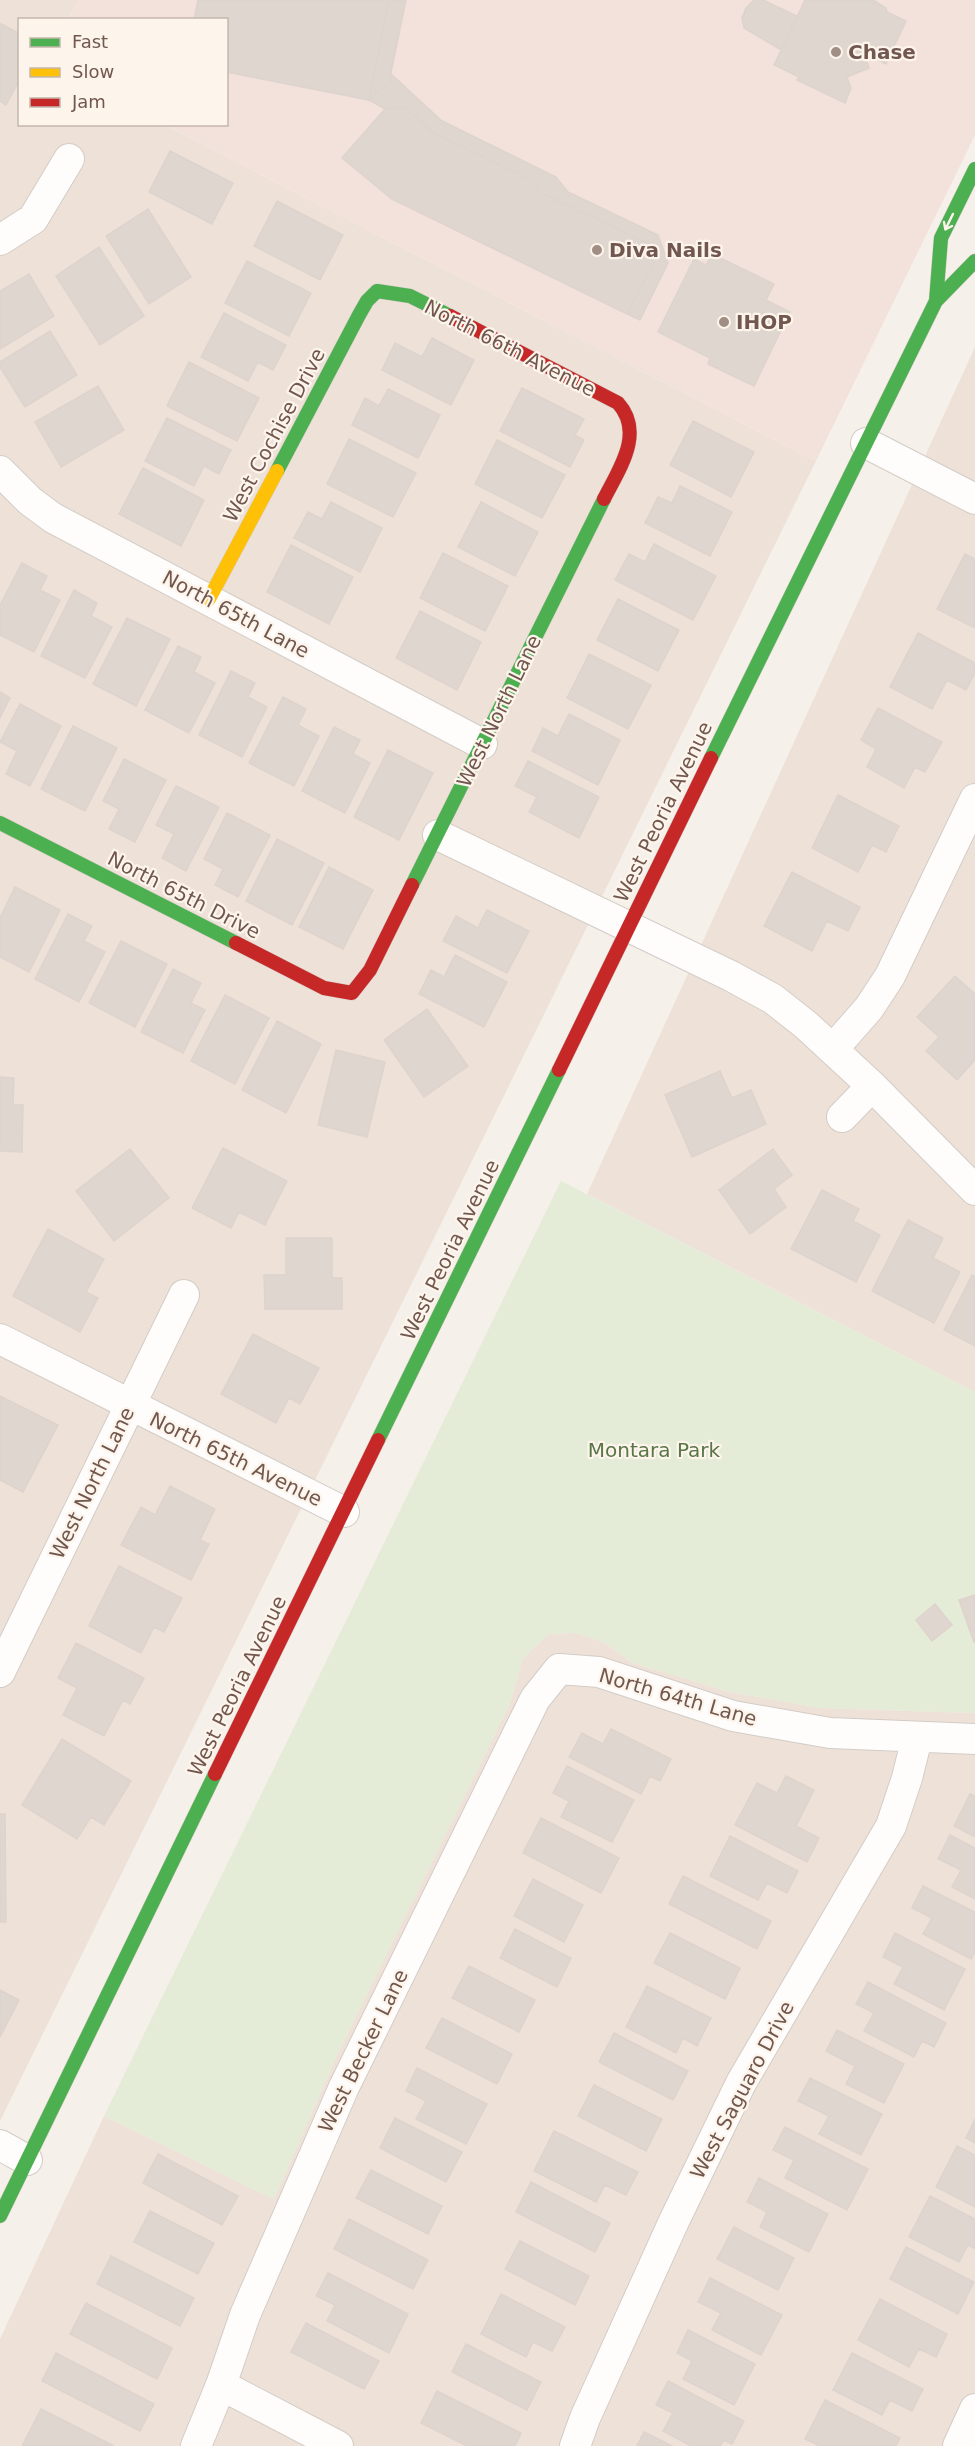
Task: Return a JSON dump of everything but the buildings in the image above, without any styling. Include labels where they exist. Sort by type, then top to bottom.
[{"type":"main road","name":"West Peoria Avenue","points":[[936,301],[942,238],[975,169]]},
{"type":"main road","name":"West Peoria Avenue","points":[[0,2216],[628,927],[936,301],[975,261]]},
{"type":"main road","name":"North 66th Avenue","points":[[377,291],[410,296],[618,403],[626,411],[632,423]]},
{"type":"main road","name":"West Cochise Drive","points":[[209,599],[359,315],[367,301],[377,291]]},
{"type":"main road","name":"West North Lane","points":[[352,993],[370,970],[626,455],[632,423]]},
{"type":"main road","name":"North 65th Drive","points":[[0,824],[324,988],[352,993]]},
{"type":"street","points":[[0,240],[33,219],[69,159]]},
{"type":"street","points":[[866,443],[975,499]]},
{"type":"street","name":"North 65th Lane","points":[[0,471],[30,501],[53,518],[482,744]]},
{"type":"street","points":[[832,1048],[869,1008],[890,976],[975,799]]},
{"type":"street","points":[[438,835],[731,976],[773,999],[832,1048],[975,1190]]},
{"type":"street","points":[[842,1117],[872,1086]]},
{"type":"street","name":"West North Lane","points":[[0,1672],[184,1295]]},
{"type":"street","name":"North 65th Avenue","points":[[0,1339],[344,1512]]},
{"type":"street","name":"North 64th Lane","points":[[559,1669],[599,1672],[733,1716],[830,1733],[975,1739]]},
{"type":"street","name":"West Becker Lane","points":[[196,2446],[221,2385],[244,2315],[344,2087],[535,1699],[559,1669]]},
{"type":"street","name":"West Saguaro Drive","points":[[575,2446],[585,2418],[674,2221],[741,2083],[891,1826],[917,1738]]},
{"type":"street","points":[[0,2145],[27,2160]]},
{"type":"street","points":[[221,2385],[338,2446]]},
{"type":"street","points":[[958,2446],[975,2409]]},
{"type":"shaded area","points":[[0,0],[79,0],[70,18],[18,18],[18,126],[167,126],[816,461],[0,2121]]},
{"type":"shaded area","points":[[79,0],[975,0],[975,135],[816,461],[167,126],[228,126],[228,18],[70,18]]},
{"type":"shaded area","points":[[975,347],[975,1392],[587,1194]]},
{"type":"shaded area","points":[[575,1633],[604,1642],[633,1663],[730,1692],[820,1708],[975,1713],[975,2446],[0,2446],[0,2339],[104,2116],[274,2199],[335,2059],[510,1703],[523,1658],[549,1634]]},
{"type":"green space","name":"Montara Park","points":[[561,1181],[975,1392],[975,1713],[820,1708],[730,1692],[633,1663],[604,1642],[575,1633],[549,1634],[523,1658],[510,1703],[335,2059],[274,2199],[104,2116]]},
{"type":"traffic: fast","points":[[936,301],[941,238],[975,169]]},
{"type":"traffic: fast","points":[[711,758],[936,301],[975,261]]},
{"type":"traffic: fast","points":[[277,471],[359,315],[367,301],[377,291],[410,296],[450,316]]},
{"type":"traffic: fast","points":[[412,885],[604,499]]},
{"type":"traffic: fast","points":[[0,823],[236,943]]},
{"type":"traffic: fast","points":[[378,1440],[559,1070]]},
{"type":"traffic: fast","points":[[0,2216],[215,1774]]},
{"type":"traffic: slow","points":[[209,599],[277,471]]},
{"type":"traffic: jam","points":[[450,316],[618,403],[626,415],[629,439],[627,451],[604,499]]},
{"type":"traffic: jam","points":[[559,1070],[711,758]]},
{"type":"traffic: jam","points":[[236,943],[324,988],[352,993],[370,970],[412,885]]},
{"type":"traffic: jam","points":[[215,1774],[378,1440]]},
{"type":"place","name":"Chase","points":[[836,52]]},
{"type":"place","name":"Diva Nails","points":[[597,250]]},
{"type":"place","name":"IHOP","points":[[724,322]]}]
